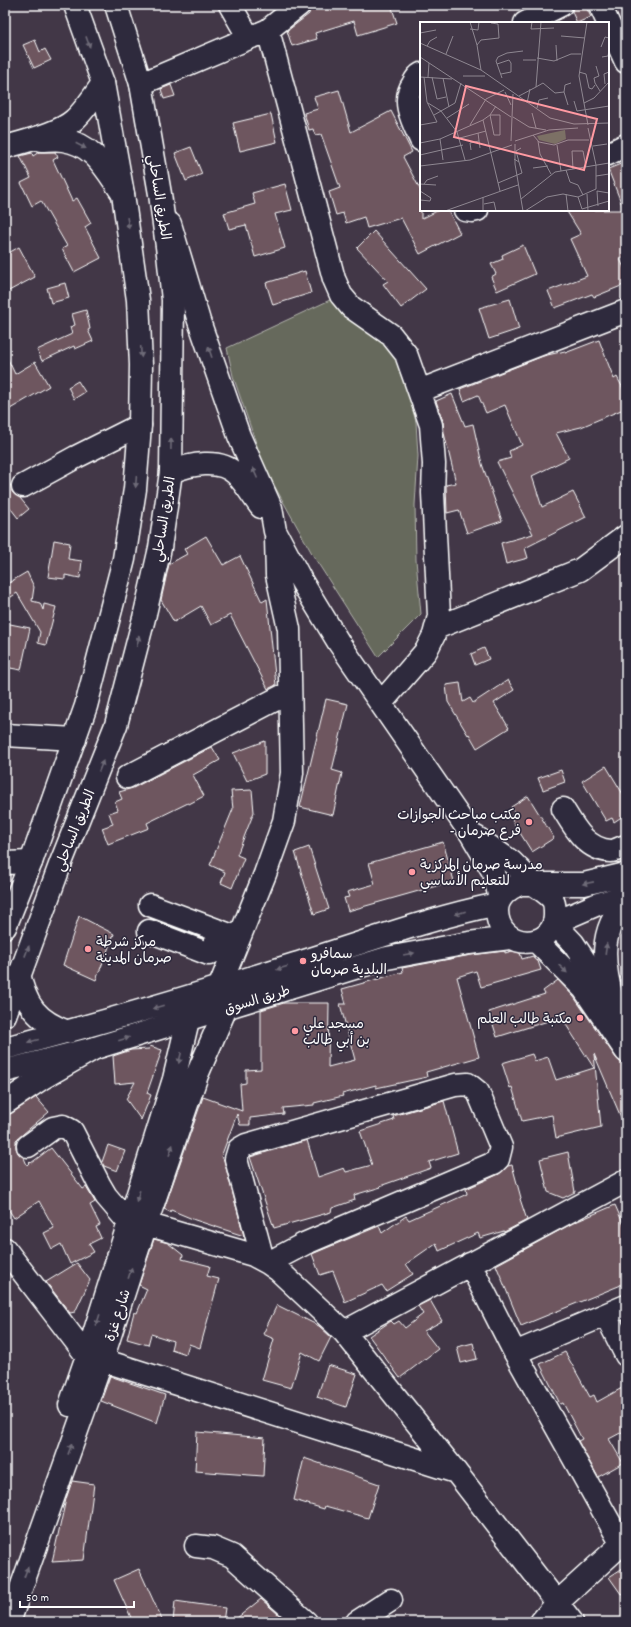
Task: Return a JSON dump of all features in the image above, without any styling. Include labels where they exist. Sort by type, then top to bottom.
[{"type":"main road","name":"الطريق الساحلي","points":[[5,927],[31,862],[86,706],[124,559],[135,489],[140,424],[141,365],[138,300],[123,194],[103,83],[75,5]]},
{"type":"main road","name":"الطريق الساحلي","points":[[5,1015],[19,973],[60,865],[116,725],[160,548],[171,472],[173,300],[160,194],[141,84],[116,5]]},
{"type":"main road","points":[[230,5],[259,34],[334,279],[341,295],[351,307],[391,335],[406,354],[431,425],[434,464],[439,616],[434,635],[426,651],[381,703]]},
{"type":"main road","points":[[141,84],[259,34],[299,5]]},
{"type":"main road","points":[[527,22],[562,5]]},
{"type":"main road","points":[[600,5],[608,22]]},
{"type":"main road","points":[[609,25],[626,62]]},
{"type":"main road","points":[[420,75],[409,89],[408,104],[420,137]]},
{"type":"main road","points":[[5,147],[30,141],[66,126],[74,121],[103,83]]},
{"type":"main road","points":[[30,141],[62,140],[80,144],[94,153],[123,194]]},
{"type":"main road","points":[[609,154],[626,146]]},
{"type":"main road","points":[[149,930],[209,954],[229,935],[265,874],[284,821],[292,773],[289,629],[277,576],[274,527],[271,508],[239,436],[199,321],[172,227],[160,194]]},
{"type":"main road","points":[[419,391],[626,311]]},
{"type":"main road","points":[[23,486],[76,456],[140,424]]},
{"type":"main road","points":[[171,472],[183,466],[219,464],[229,469],[236,475],[274,527],[302,582],[339,643],[471,834],[494,873],[499,902],[499,923],[504,932],[510,938],[523,942],[536,941],[545,935],[554,923],[598,904],[626,896]]},
{"type":"main road","points":[[436,628],[580,570],[626,536]]},
{"type":"main road","points":[[127,777],[290,692]]},
{"type":"main road","points":[[5,735],[75,739]]},
{"type":"main road","points":[[563,809],[584,840],[593,846],[611,851],[626,846]]},
{"type":"main road","points":[[471,834],[512,862],[535,885],[552,899],[555,907],[554,923],[573,943],[613,1001],[626,1023]]},
{"type":"main road","points":[[5,863],[31,862]]},
{"type":"main road","points":[[499,902],[512,888],[520,884],[584,884],[626,874]]},
{"type":"main road","name":"طريق السوق","points":[[5,1048],[68,1032],[187,998],[409,928],[499,902]]},
{"type":"main road","points":[[613,1001],[607,980],[604,959],[611,922],[619,909],[626,902]]},
{"type":"main road","points":[[150,905],[229,935]]},
{"type":"main road","points":[[219,988],[229,935]]},
{"type":"main road","name":"طريق السوق","points":[[5,1071],[95,1048],[387,958],[469,943],[510,938]]},
{"type":"main road","points":[[536,941],[584,989],[626,1051]]},
{"type":"main road","points":[[19,973],[22,989],[29,1004],[39,1017],[53,1026],[68,1032]]},
{"type":"main road","name":"شارع غزة","points":[[9,1622],[137,1223],[188,1020],[187,998]]},
{"type":"main road","name":"شارع غزة","points":[[137,1223],[226,1008]]},
{"type":"main road","points":[[5,1103],[41,1079],[95,1048]]},
{"type":"main road","points":[[468,1084],[478,1092],[501,1148],[498,1159],[494,1163],[266,1261],[236,1159],[239,1149],[246,1145],[455,1085],[468,1084]]},
{"type":"main road","points":[[28,1146],[53,1128],[63,1126],[72,1131],[106,1196],[137,1223],[253,1255],[266,1261],[344,1332],[456,1472],[572,1622]]},
{"type":"main road","points":[[344,1332],[626,1181]]},
{"type":"main road","points":[[5,1249],[94,1358],[456,1472]]},
{"type":"main road","points":[[470,1264],[515,1353],[623,1542],[558,1602],[541,1622]]},
{"type":"main road","points":[[515,1353],[626,1306]]},
{"type":"main road","points":[[606,1315],[626,1355]]},
{"type":"main road","name":"شارع غزة","points":[[5,1587],[94,1358]]},
{"type":"main road","points":[[196,1546],[213,1548],[232,1556],[306,1622]]},
{"type":"main road","points":[[357,1622],[391,1600]]},
{"type":"green space","points":[[330,300],[389,342],[404,377],[416,422],[418,456],[415,505],[416,560],[421,614],[378,657],[314,557],[265,469],[233,376],[227,348]]},
{"type":"building","points":[[311,5],[391,5],[397,23],[358,35],[354,21],[315,33],[317,39],[292,46],[287,31],[309,14]]},
{"type":"building","points":[[577,5],[585,5],[591,17],[577,22],[572,12],[573,7]]},
{"type":"building","points":[[35,40],[40,52],[45,49],[51,60],[34,68],[23,45]]},
{"type":"building","points":[[171,85],[175,96],[164,99],[161,89]]},
{"type":"building","points":[[339,90],[351,132],[391,111],[412,152],[403,157],[420,189],[421,219],[437,211],[449,211],[460,233],[420,254],[401,218],[367,228],[364,217],[346,223],[343,213],[336,215],[329,192],[340,188],[321,134],[315,135],[313,129],[309,130],[304,113],[318,109],[314,97]]},
{"type":"building","points":[[271,114],[277,142],[240,151],[233,123]]},
{"type":"building","points":[[191,147],[202,174],[186,181],[175,153]]},
{"type":"building","points":[[39,152],[55,152],[58,157],[53,160],[72,201],[77,198],[91,223],[85,227],[101,258],[74,272],[62,249],[67,246],[41,201],[32,206],[21,183],[31,178],[20,156],[32,153],[33,156]]},
{"type":"building","points":[[626,162],[626,256],[620,259],[626,272],[626,284],[594,297],[592,294],[555,308],[548,291],[587,276],[570,239],[581,234],[567,211],[624,210],[609,169]]},
{"type":"building","points":[[285,184],[292,210],[275,214],[285,248],[255,257],[246,225],[229,229],[224,213],[255,204],[252,193]]},
{"type":"building","points":[[374,231],[426,289],[401,308],[383,284],[388,281],[357,248]]},
{"type":"building","points":[[523,245],[535,274],[497,291],[491,277],[496,274],[491,264],[503,259],[502,255]]},
{"type":"building","points":[[19,247],[35,277],[5,293],[5,255]]},
{"type":"building","points":[[305,271],[311,293],[273,305],[266,283]]},
{"type":"building","points":[[65,283],[69,298],[51,303],[47,288]]},
{"type":"building","points":[[510,299],[519,329],[489,339],[479,308]]},
{"type":"building","points":[[86,310],[90,329],[88,330],[93,341],[75,349],[74,346],[42,361],[37,350],[72,334],[70,327],[75,325],[72,314]]},
{"type":"building","points":[[599,340],[614,379],[617,377],[626,394],[626,408],[581,427],[556,433],[569,458],[532,476],[542,507],[573,492],[586,517],[525,548],[528,558],[506,564],[501,543],[533,534],[497,462],[511,458],[509,451],[522,445],[505,405],[486,413],[478,395],[464,401],[460,389],[543,356],[565,351],[565,353]]},
{"type":"building","points":[[5,353],[15,374],[35,362],[49,386],[5,412]]},
{"type":"building","points":[[78,381],[85,392],[74,399],[68,387]]},
{"type":"building","points":[[452,394],[465,426],[473,424],[482,464],[502,521],[467,533],[459,510],[447,513],[446,485],[456,483],[444,433],[443,421],[436,401]]},
{"type":"building","points":[[5,479],[11,486],[12,492],[20,498],[29,509],[18,518],[5,501]]},
{"type":"building","points":[[206,536],[223,565],[240,556],[262,602],[267,599],[276,685],[268,689],[230,615],[211,625],[201,606],[174,622],[161,600],[169,564],[187,554],[184,549]]},
{"type":"building","points":[[54,540],[70,543],[68,559],[82,561],[80,578],[65,575],[65,579],[48,577]]},
{"type":"building","points":[[27,572],[34,587],[32,601],[40,603],[43,610],[44,604],[56,607],[46,645],[38,643],[40,632],[17,593],[5,601],[5,585]]},
{"type":"building","points":[[5,623],[30,628],[21,670],[5,667]]},
{"type":"building","points":[[484,648],[489,659],[475,665],[471,654]]},
{"type":"building","points":[[508,680],[514,690],[494,703],[509,728],[477,748],[448,702],[446,685],[460,683],[463,702],[470,698],[473,703]]},
{"type":"building","points":[[326,699],[348,704],[332,770],[342,773],[333,815],[300,807]]},
{"type":"building","points":[[265,741],[265,774],[247,781],[233,753]]},
{"type":"building","points":[[212,747],[220,760],[193,775],[204,796],[147,823],[149,828],[108,844],[102,828],[113,824],[109,813],[118,810],[115,802],[122,799],[119,792],[133,788]]},
{"type":"building","points":[[606,766],[626,799],[626,814],[614,822],[612,818],[606,821],[582,781]]},
{"type":"building","points":[[561,770],[565,782],[543,790],[538,778]]},
{"type":"building","points":[[252,790],[254,812],[237,855],[244,858],[232,888],[221,883],[225,872],[210,865],[233,809],[231,791]]},
{"type":"building","points":[[528,796],[554,838],[532,852],[510,817],[515,813],[511,807]]},
{"type":"building","name":"مدرسة صرمان المركزية للتعليم الأساسي","points":[[443,842],[454,881],[348,911],[344,898],[349,897],[347,892],[375,884],[369,863]]},
{"type":"building","points":[[309,847],[329,909],[314,914],[295,852]]},
{"type":"building","name":"مركز شرطة صرمان المدينة","points":[[79,916],[114,934],[96,980],[63,965]]},
{"type":"building","points":[[505,951],[505,953],[512,951],[520,953],[522,959],[533,956],[535,960],[538,961],[541,970],[481,987],[476,971],[457,977],[479,1057],[426,1072],[427,1077],[376,1088],[376,1085],[342,1094],[343,1096],[314,1103],[314,1105],[283,1108],[284,1114],[250,1118],[250,1125],[240,1125],[237,1114],[221,1157],[224,1160],[244,1236],[195,1220],[171,1210],[170,1212],[164,1209],[203,1097],[242,1111],[240,1084],[246,1083],[246,1070],[261,1069],[261,1010],[284,1003],[329,1003],[328,1067],[355,1060],[340,1004],[346,1004],[342,989],[403,972],[402,968],[471,955]]},
{"type":"building","points":[[558,980],[574,997],[616,1058],[620,1062],[626,1063],[626,1129],[594,1054],[601,1127],[556,1138],[552,1115],[522,1121],[512,1087],[510,1088],[502,1063],[532,1054],[535,1061],[548,1057],[556,1080],[594,1068],[561,1017],[497,1037],[489,1012],[545,994],[543,991]]},
{"type":"building","points":[[150,1046],[162,1050],[147,1093],[151,1095],[141,1120],[126,1099],[135,1082],[115,1084],[113,1056],[131,1050],[149,1049]]},
{"type":"building","points":[[36,1097],[49,1112],[16,1140],[16,1148],[18,1153],[24,1158],[27,1165],[51,1148],[83,1189],[86,1187],[95,1202],[90,1205],[100,1225],[96,1227],[101,1238],[89,1244],[94,1252],[70,1264],[61,1244],[52,1249],[44,1233],[54,1228],[39,1201],[14,1218],[5,1204],[5,1116]]},
{"type":"building","points":[[444,1101],[458,1153],[429,1162],[431,1168],[380,1186],[381,1187],[354,1195],[355,1200],[332,1208],[331,1212],[274,1228],[250,1157],[307,1140],[318,1177],[344,1168],[346,1172],[372,1165],[360,1131],[394,1120],[393,1116]]},
{"type":"building","points":[[108,1145],[125,1151],[117,1171],[104,1166],[102,1162]]},
{"type":"building","points":[[568,1152],[575,1192],[563,1198],[548,1192],[540,1159]]},
{"type":"building","points":[[512,1165],[521,1198],[520,1199],[527,1220],[504,1232],[480,1238],[478,1233],[439,1251],[436,1243],[406,1264],[413,1274],[386,1291],[382,1285],[345,1302],[333,1271],[320,1275],[312,1254],[379,1226],[382,1233],[406,1216],[409,1220],[467,1194],[466,1189],[499,1174],[508,1166]]},
{"type":"building","points":[[615,1205],[626,1230],[626,1283],[521,1326],[496,1265],[573,1223]]},
{"type":"building","points":[[154,1239],[168,1243],[183,1255],[182,1259],[210,1266],[207,1276],[219,1279],[200,1348],[189,1344],[186,1354],[171,1349],[173,1341],[151,1334],[148,1345],[127,1339],[134,1312],[137,1313],[147,1289],[139,1285]]},
{"type":"building","points":[[77,1263],[90,1280],[75,1312],[70,1313],[46,1282]]},
{"type":"building","points":[[430,1300],[442,1321],[424,1331],[438,1349],[400,1378],[369,1336],[391,1321],[394,1324],[399,1321],[405,1328],[423,1314],[418,1306]]},
{"type":"building","points":[[277,1305],[319,1326],[331,1337],[319,1361],[302,1352],[291,1388],[262,1380],[274,1339],[263,1334]]},
{"type":"building","points":[[473,1343],[477,1359],[461,1363],[457,1347]]},
{"type":"building","points":[[565,1352],[590,1397],[594,1395],[597,1402],[622,1388],[626,1397],[626,1430],[609,1439],[623,1463],[598,1477],[578,1441],[582,1439],[563,1403],[560,1404],[540,1364]]},
{"type":"building","points":[[328,1365],[357,1374],[346,1407],[317,1397]]},
{"type":"building","points":[[110,1376],[165,1395],[157,1423],[101,1401]]},
{"type":"building","points":[[197,1432],[265,1438],[263,1476],[195,1471]]},
{"type":"building","points":[[304,1458],[379,1484],[368,1518],[325,1506],[324,1509],[294,1500]]},
{"type":"building","points":[[72,1481],[94,1484],[84,1560],[52,1562],[66,1499]]},
{"type":"building","points":[[626,1566],[626,1601],[609,1577]]},
{"type":"building","points":[[139,1569],[163,1622],[133,1622],[114,1580]]},
{"type":"building","points":[[261,1599],[287,1622],[232,1622]]},
{"type":"building","points":[[175,1601],[225,1608],[223,1622],[173,1622]]},
{"type":"place","name":"مكتب مباحث الجوازات - فرع صرمان","points":[[529,822]]},
{"type":"place","name":"مدرسة صرمان المركزية للتعليم الأساسي","points":[[412,872]]},
{"type":"place","name":"مركز شرطة صرمان المدينة","points":[[88,949]]},
{"type":"place","name":"سمافرو البلدية صرمان","points":[[303,961]]},
{"type":"place","name":"مكتبة طالب العلم","points":[[580,1018]]},
{"type":"place","name":"مسجد علي بن أبي طالب","points":[[295,1031]]}]
